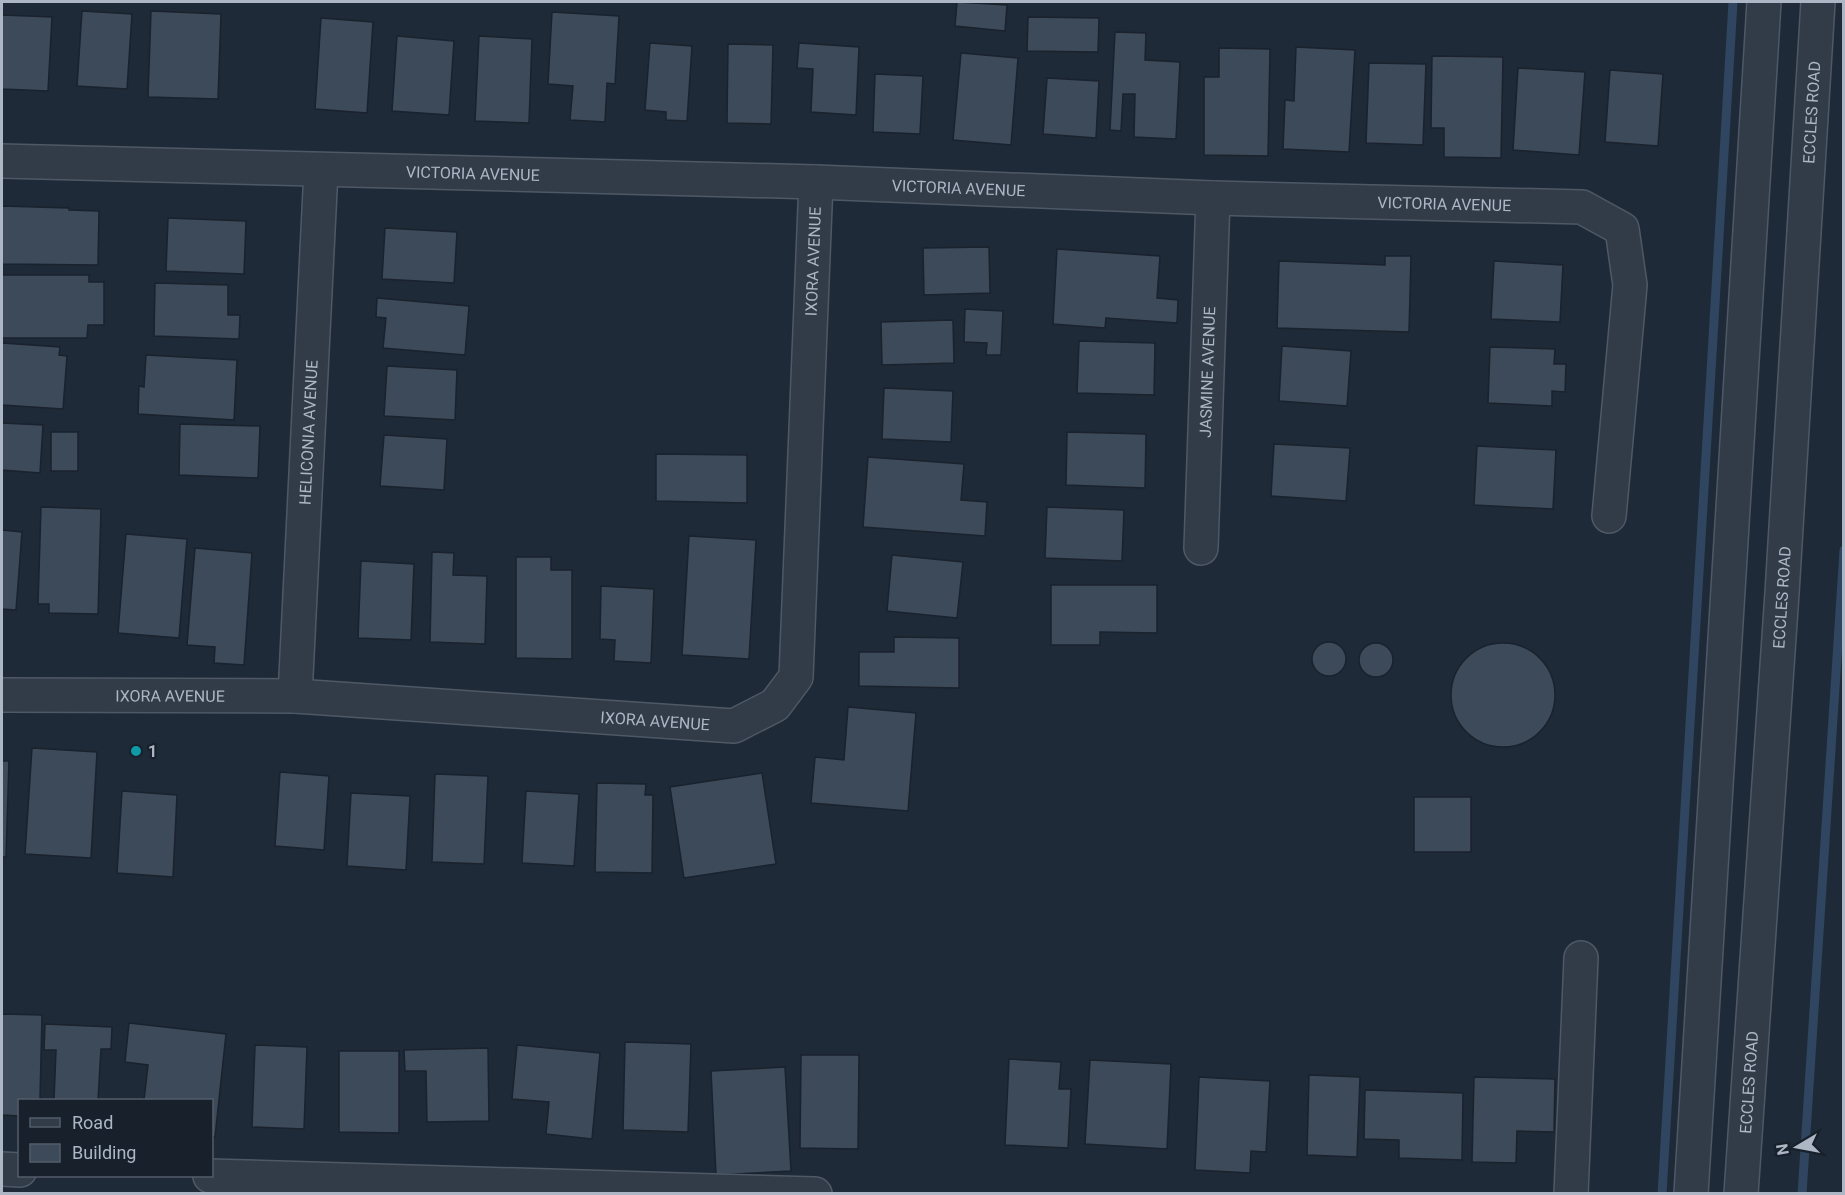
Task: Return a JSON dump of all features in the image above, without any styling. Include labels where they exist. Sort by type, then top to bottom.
[{"type":"street","points":[[1691,1194],[1764,2]]},
{"type":"street","name":"ECCLES ROAD","points":[[1741,1194],[1782,593],[1818,2]]},
{"type":"street","name":"VICTORIA AVENUE","points":[[2,161],[816,182],[1214,198],[1582,207],[1622,229],[1630,285],[1609,516]]},
{"type":"street","name":"HELICONIA AVENUE","points":[[295,696],[321,170]]},
{"type":"street","name":"IXORA AVENUE","points":[[2,695],[295,696],[734,726],[775,705],[796,677],[816,182]]},
{"type":"street","name":"JASMINE AVENUE","points":[[1201,548],[1214,198]]},
{"type":"street","points":[[1571,1194],[1581,958]]},
{"type":"street","points":[[2,1169],[18,1170]]},
{"type":"street","points":[[213,1176],[815,1194]]},
{"type":"building","points":[[957,2],[1007,5],[1005,31],[955,26]]},
{"type":"building","points":[[82,11],[132,14],[127,89],[77,86]]},
{"type":"building","points":[[151,11],[221,14],[218,99],[148,97]]},
{"type":"building","points":[[552,12],[619,16],[615,84],[607,83],[605,122],[570,120],[573,86],[548,84]]},
{"type":"building","points":[[2,15],[52,17],[48,91],[2,89]]},
{"type":"building","points":[[1028,17],[1099,18],[1098,52],[1027,51]]},
{"type":"building","points":[[321,18],[373,22],[367,113],[315,109]]},
{"type":"building","points":[[1115,32],[1146,33],[1145,60],[1180,62],[1176,139],[1134,137],[1135,94],[1123,94],[1121,131],[1110,130]]},
{"type":"building","points":[[397,36],[454,41],[449,115],[392,111]]},
{"type":"building","points":[[479,36],[532,39],[529,123],[475,121]]},
{"type":"building","points":[[650,43],[692,46],[687,121],[666,120],[666,112],[645,110]]},
{"type":"building","points":[[799,43],[859,47],[856,115],[811,112],[813,69],[797,68]]},
{"type":"building","points":[[728,44],[773,45],[771,124],[727,123]]},
{"type":"building","points":[[1296,47],[1355,50],[1349,152],[1283,149],[1285,100],[1294,101]]},
{"type":"building","points":[[1219,48],[1270,49],[1268,156],[1204,155],[1204,77],[1219,77]]},
{"type":"building","points":[[961,53],[1018,58],[1011,145],[953,140]]},
{"type":"building","points":[[1432,56],[1503,57],[1501,158],[1444,157],[1444,128],[1431,128]]},
{"type":"building","points":[[1369,63],[1426,64],[1423,145],[1366,143]]},
{"type":"building","points":[[1518,68],[1585,72],[1579,155],[1513,150]]},
{"type":"building","points":[[1610,70],[1663,74],[1658,146],[1605,142]]},
{"type":"building","points":[[875,74],[923,76],[920,134],[873,132]]},
{"type":"building","points":[[1047,78],[1099,81],[1096,138],[1043,134]]},
{"type":"building","points":[[2,206],[99,211],[98,265],[2,264]]},
{"type":"building","points":[[168,218],[246,221],[244,274],[166,271]]},
{"type":"building","points":[[385,228],[457,232],[454,283],[382,279]]},
{"type":"building","points":[[989,247],[990,293],[924,295],[923,248]]},
{"type":"building","points":[[1057,249],[1160,256],[1157,298],[1178,300],[1177,323],[1106,318],[1105,328],[1053,324]]},
{"type":"building","points":[[1385,256],[1411,256],[1409,332],[1277,328],[1279,261],[1385,265]]},
{"type":"building","points":[[1494,261],[1563,265],[1560,322],[1491,319]]},
{"type":"building","points":[[2,275],[89,275],[89,282],[104,282],[104,325],[88,325],[87,338],[2,338]]},
{"type":"building","points":[[155,283],[228,285],[228,315],[240,315],[239,339],[154,336]]},
{"type":"building","points":[[377,298],[469,306],[465,355],[383,348],[386,318],[376,317]]},
{"type":"building","points":[[965,309],[1003,311],[1001,355],[986,355],[987,343],[964,342]]},
{"type":"building","points":[[953,320],[954,363],[882,365],[881,322]]},
{"type":"building","points":[[1079,341],[1155,343],[1154,395],[1077,393]]},
{"type":"building","points":[[2,343],[60,347],[59,355],[67,356],[63,409],[2,405]]},
{"type":"building","points":[[1282,346],[1351,351],[1347,406],[1279,401]]},
{"type":"building","points":[[1490,347],[1555,349],[1554,364],[1566,364],[1565,392],[1552,391],[1552,406],[1488,403]]},
{"type":"building","points":[[146,355],[237,360],[234,420],[138,414],[139,386],[144,387]]},
{"type":"building","points":[[387,366],[457,370],[455,420],[384,416]]},
{"type":"building","points":[[884,388],[953,391],[951,442],[882,439]]},
{"type":"building","points":[[2,423],[43,425],[40,473],[2,470]]},
{"type":"building","points":[[180,424],[260,426],[258,478],[179,475]]},
{"type":"building","points":[[51,432],[78,432],[78,471],[51,471]]},
{"type":"building","points":[[1067,432],[1146,434],[1145,488],[1066,485]]},
{"type":"building","points":[[384,435],[447,439],[444,490],[380,486]]},
{"type":"building","points":[[1274,444],[1350,448],[1346,501],[1271,496]]},
{"type":"building","points":[[1477,446],[1556,450],[1553,509],[1474,505]]},
{"type":"building","points":[[656,454],[747,455],[747,503],[656,501]]},
{"type":"building","points":[[868,457],[964,464],[961,500],[987,502],[985,536],[863,527]]},
{"type":"building","points":[[41,507],[101,509],[98,614],[49,613],[49,604],[38,604]]},
{"type":"building","points":[[1047,507],[1124,510],[1122,561],[1045,558]]},
{"type":"building","points":[[2,530],[22,532],[16,610],[2,609]]},
{"type":"building","points":[[126,534],[187,539],[179,638],[118,633]]},
{"type":"building","points":[[689,536],[756,540],[749,659],[682,655]]},
{"type":"building","points":[[195,548],[252,553],[244,665],[214,663],[215,647],[187,645]]},
{"type":"building","points":[[432,552],[454,553],[453,575],[487,576],[485,644],[430,642]]},
{"type":"building","points":[[892,555],[963,562],[957,618],[887,611]]},
{"type":"building","points":[[516,557],[551,557],[551,570],[572,570],[572,659],[516,658]]},
{"type":"building","points":[[361,561],[414,564],[411,640],[358,638]]},
{"type":"building","points":[[1051,585],[1157,585],[1157,633],[1100,632],[1100,645],[1051,645]]},
{"type":"building","points":[[601,586],[654,589],[651,663],[614,661],[615,640],[600,639]]},
{"type":"building","points":[[894,637],[959,638],[959,688],[859,686],[859,652],[894,652]]},
{"type":"building","points":[[1329,642],[1341,647],[1346,659],[1341,671],[1329,676],[1317,671],[1312,659],[1317,647]]},
{"type":"building","points":[[1376,643],[1388,648],[1393,660],[1388,672],[1376,677],[1364,672],[1359,660],[1364,648]]},
{"type":"building","points":[[1503,643],[1523,647],[1540,658],[1551,675],[1555,695],[1551,715],[1540,732],[1523,743],[1503,747],[1483,743],[1466,732],[1455,715],[1451,695],[1455,675],[1466,658],[1483,647]]},
{"type":"building","points":[[848,707],[916,713],[908,811],[811,803],[815,757],[844,760]]},
{"type":"building","points":[[32,748],[97,752],[91,858],[25,854]]},
{"type":"building","points":[[2,761],[9,761],[6,857],[2,857]]},
{"type":"building","points":[[280,772],[329,776],[324,850],[275,846]]},
{"type":"building","points":[[762,773],[776,864],[684,878],[670,787]]},
{"type":"building","points":[[435,774],[488,776],[484,864],[432,862]]},
{"type":"building","points":[[597,783],[646,784],[645,795],[653,795],[652,873],[595,872]]},
{"type":"building","points":[[122,791],[177,795],[173,877],[117,873]]},
{"type":"building","points":[[526,791],[579,794],[574,866],[522,863]]},
{"type":"building","points":[[351,793],[410,796],[406,870],[347,866]]},
{"type":"building","points":[[1414,797],[1471,797],[1471,852],[1414,852]]},
{"type":"building","points":[[2,1014],[42,1015],[40,1099],[18,1099],[18,1116],[2,1115]]},
{"type":"building","points":[[129,1023],[226,1034],[215,1137],[213,1137],[213,1099],[144,1099],[148,1065],[125,1062]]},
{"type":"building","points":[[45,1024],[112,1027],[111,1049],[101,1049],[98,1099],[54,1099],[56,1050],[44,1050]]},
{"type":"building","points":[[625,1042],[691,1044],[688,1132],[623,1130]]},
{"type":"building","points":[[255,1045],[307,1047],[304,1129],[252,1127]]},
{"type":"building","points":[[517,1045],[600,1053],[592,1139],[546,1134],[549,1102],[512,1099]]},
{"type":"building","points":[[488,1048],[489,1121],[427,1122],[426,1071],[405,1071],[404,1050]]},
{"type":"building","points":[[339,1051],[399,1051],[399,1133],[339,1132]]},
{"type":"building","points":[[801,1055],[859,1055],[858,1149],[800,1148]]},
{"type":"building","points":[[1009,1059],[1061,1062],[1059,1089],[1071,1089],[1068,1148],[1005,1145]]},
{"type":"building","points":[[1090,1060],[1171,1064],[1167,1149],[1085,1144]]},
{"type":"building","points":[[785,1067],[791,1171],[716,1175],[711,1071]]},
{"type":"building","points":[[1309,1075],[1360,1077],[1357,1157],[1307,1155]]},
{"type":"building","points":[[1199,1077],[1270,1081],[1266,1152],[1251,1151],[1250,1173],[1195,1170]]},
{"type":"building","points":[[1474,1077],[1555,1079],[1554,1132],[1517,1131],[1516,1163],[1472,1162]]},
{"type":"building","points":[[1365,1090],[1463,1093],[1462,1160],[1399,1158],[1399,1140],[1364,1139]]},
{"type":"waterway","points":[[1662,1194],[1733,2]]},
{"type":"waterway","points":[[1802,1194],[1844,550]]},
{"type":"place","name":"1","points":[[136,751]]}]
